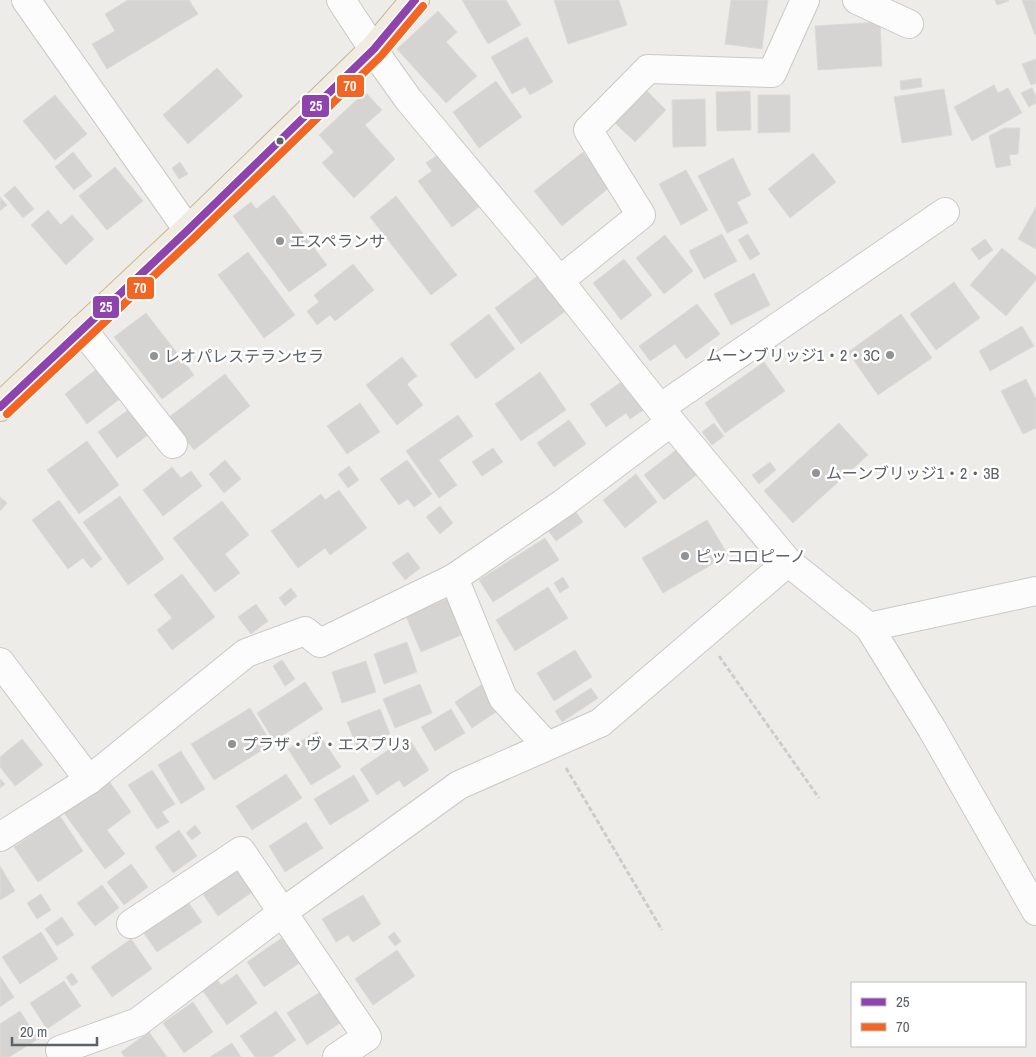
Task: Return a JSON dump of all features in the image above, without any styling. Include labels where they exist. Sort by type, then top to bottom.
[{"type":"highway","points":[[0,407],[188,230],[374,49],[415,0]]},
{"type":"street","points":[[26,0],[188,230]]},
{"type":"street","points":[[341,0],[408,99],[788,562],[869,627],[932,729],[1036,911]]},
{"type":"street","points":[[559,281],[641,215],[588,130],[648,69],[772,73],[805,0]]},
{"type":"street","points":[[857,0],[909,24]]},
{"type":"street","points":[[0,836],[89,780],[246,653],[305,631],[320,643],[454,578],[565,502],[666,415],[946,212]]},
{"type":"street","points":[[82,329],[173,444]]},
{"type":"street","points":[[60,1050],[138,1022],[283,912],[458,784],[555,755],[600,723],[788,562]]},
{"type":"street","points":[[454,578],[503,698],[555,755]]},
{"type":"street","points":[[869,627],[1036,591]]},
{"type":"street","points":[[0,662],[89,780]]},
{"type":"street","points":[[131,924],[241,851],[367,1037],[337,1057]]},
{"type":"path","points":[[718,654],[819,798]]},
{"type":"path","points":[[555,755],[662,930]]},
{"type":"building","points":[[128,0],[189,0],[198,14],[107,69],[92,44],[115,31],[105,14]]},
{"type":"building","points":[[462,0],[506,0],[521,25],[488,44]]},
{"type":"building","points":[[554,0],[619,0],[627,25],[568,44]]},
{"type":"building","points":[[731,0],[768,0],[762,49],[725,44]]},
{"type":"building","points":[[995,0],[1008,0],[1009,1],[997,5]]},
{"type":"building","points":[[1022,0],[1036,0],[1035,35]]},
{"type":"building","points":[[438,11],[457,32],[446,42],[477,76],[446,103],[397,49]]},
{"type":"building","points":[[880,22],[882,66],[818,70],[815,26]]},
{"type":"building","points":[[527,37],[553,82],[530,95],[525,87],[512,94],[491,57]]},
{"type":"building","points":[[1036,59],[1036,83],[1031,85],[1022,64]]},
{"type":"building","points":[[217,68],[243,96],[188,144],[163,115]]},
{"type":"building","points":[[921,78],[922,87],[901,90],[900,81]]},
{"type":"building","points":[[496,81],[522,117],[479,148],[453,112]]},
{"type":"building","points":[[994,85],[998,93],[1008,88],[1022,113],[972,141],[954,107]]},
{"type":"building","points":[[1032,88],[1036,96],[1036,103],[1029,107],[1021,93]]},
{"type":"building","points":[[944,89],[952,135],[902,143],[894,97]]},
{"type":"building","points":[[647,91],[666,110],[635,142],[615,123]]},
{"type":"building","points":[[750,91],[751,130],[717,131],[716,92]]},
{"type":"building","points":[[365,92],[382,110],[365,125],[395,159],[354,198],[322,163],[334,152],[319,135]]},
{"type":"building","points":[[55,95],[87,134],[55,160],[23,121]]},
{"type":"building","points":[[758,95],[790,95],[790,132],[758,133]]},
{"type":"building","points":[[705,99],[706,146],[673,147],[672,100]]},
{"type":"building","points":[[1004,128],[1020,128],[1018,154],[1009,155],[1011,165],[996,168],[989,136]]},
{"type":"building","points":[[443,151],[483,204],[452,227],[418,181],[432,171],[426,163]]},
{"type":"building","points":[[73,152],[92,176],[74,190],[55,167]]},
{"type":"building","points":[[583,152],[610,187],[562,226],[534,191]]},
{"type":"building","points":[[813,153],[836,182],[790,218],[768,189]]},
{"type":"building","points":[[733,158],[751,195],[737,202],[748,223],[727,233],[698,176]]},
{"type":"building","points":[[180,162],[188,174],[179,179],[172,168]]},
{"type":"building","points":[[115,167],[143,201],[107,230],[79,196]]},
{"type":"building","points":[[686,170],[708,210],[681,225],[659,184]]},
{"type":"building","points":[[15,186],[34,209],[23,218],[4,195]]},
{"type":"building","name":"エスペランサ","points":[[274,195],[327,265],[289,292],[233,216],[251,202],[256,209]]},
{"type":"building","points":[[396,196],[457,275],[431,295],[370,217]]},
{"type":"building","points":[[0,197],[7,205],[0,211]]},
{"type":"building","points":[[1036,207],[1036,249],[1018,239]]},
{"type":"building","points":[[48,210],[61,225],[72,215],[94,239],[66,265],[31,225]]},
{"type":"building","points":[[722,234],[737,261],[704,279],[689,251]]},
{"type":"building","points":[[748,234],[760,254],[750,260],[738,240]]},
{"type":"building","points":[[665,235],[693,271],[664,294],[636,258]]},
{"type":"building","points":[[985,239],[993,250],[979,260],[971,249]]},
{"type":"building","points":[[1002,248],[1036,276],[1036,280],[1006,316],[970,285]]},
{"type":"building","points":[[248,252],[295,315],[264,338],[218,275]]},
{"type":"building","points":[[624,259],[652,295],[621,320],[593,283]]},
{"type":"building","points":[[353,264],[374,290],[335,321],[330,315],[317,325],[307,311],[319,302],[314,295]]},
{"type":"building","points":[[754,273],[770,305],[731,325],[714,294]]},
{"type":"building","points":[[540,274],[567,310],[521,344],[495,308]]},
{"type":"building","points":[[954,282],[980,318],[936,350],[910,314]]},
{"type":"building","points":[[697,304],[720,334],[686,359],[675,344],[650,361],[639,346]]},
{"type":"building","name":"レオパレステランセラ","points":[[146,313],[194,375],[162,399],[114,337]]},
{"type":"building","points":[[489,314],[515,349],[476,379],[450,344]]},
{"type":"building","name":"ムーンブリッジ1・2・3C","points":[[901,314],[932,358],[878,395],[848,352]]},
{"type":"building","points":[[1022,326],[1034,346],[990,371],[979,351]]},
{"type":"building","points":[[402,357],[417,376],[407,384],[423,405],[397,425],[366,385]]},
{"type":"building","points":[[764,362],[785,391],[725,433],[705,403]]},
{"type":"building","points":[[98,368],[121,398],[87,424],[65,394]]},
{"type":"building","points":[[540,372],[566,410],[521,441],[495,404]]},
{"type":"building","points":[[225,374],[250,406],[194,450],[168,418]]},
{"type":"building","points":[[1026,379],[1036,399],[1036,428],[1023,434],[1001,391]]},
{"type":"building","points":[[624,380],[645,409],[630,419],[626,413],[606,427],[590,404]]},
{"type":"building","points":[[360,403],[380,432],[347,454],[327,426]]},
{"type":"building","points":[[128,410],[148,435],[117,458],[98,432]]},
{"type":"building","points":[[458,415],[473,436],[439,460],[457,485],[439,498],[406,451]]},
{"type":"building","points":[[569,420],[586,444],[554,467],[537,443]]},
{"type":"building","points":[[714,423],[724,436],[712,445],[702,432]]},
{"type":"building","name":"ムーンブリッジ1・2・3B","points":[[839,423],[868,455],[793,523],[764,491]]},
{"type":"building","points":[[87,441],[119,485],[79,514],[47,470]]},
{"type":"building","points":[[680,447],[699,473],[664,500],[644,475]]},
{"type":"building","points":[[493,448],[503,462],[482,476],[472,462]]},
{"type":"building","points":[[225,460],[241,479],[224,493],[209,474]]},
{"type":"building","points":[[407,460],[432,494],[414,507],[408,499],[399,505],[380,479]]},
{"type":"building","points":[[770,462],[776,470],[759,484],[752,475]]},
{"type":"building","points":[[349,466],[359,480],[348,488],[338,474]]},
{"type":"building","points":[[172,467],[181,478],[191,471],[202,486],[163,516],[143,490]]},
{"type":"building","points":[[636,474],[657,502],[625,528],[603,500]]},
{"type":"building","points":[[339,490],[367,528],[330,555],[325,548],[298,568],[271,531],[321,494],[325,500]]},
{"type":"building","points":[[120,496],[164,559],[128,585],[83,522]]},
{"type":"building","points":[[0,497],[7,503],[0,511]]},
{"type":"building","points":[[59,500],[102,559],[91,568],[83,558],[68,569],[32,520]]},
{"type":"building","points":[[222,501],[249,535],[225,554],[240,573],[215,592],[173,538]]},
{"type":"building","points":[[440,506],[453,523],[440,534],[426,517]]},
{"type":"building","points":[[572,506],[583,522],[556,541],[544,525]]},
{"type":"building","name":"ピッコロピーノ","points":[[707,520],[728,555],[663,593],[642,558]]},
{"type":"building","points":[[545,538],[559,560],[493,602],[479,580]]},
{"type":"building","points":[[408,552],[420,568],[405,580],[392,563]]},
{"type":"building","points":[[182,574],[215,617],[172,650],[157,630],[172,618],[154,595]]},
{"type":"building","points":[[563,577],[569,587],[560,593],[554,583]]},
{"type":"building","points":[[548,587],[568,618],[515,651],[496,620]]},
{"type":"building","points":[[291,588],[297,596],[285,606],[279,598]]},
{"type":"building","points":[[451,597],[466,633],[421,652],[406,616]]},
{"type":"building","points":[[256,604],[268,621],[251,634],[238,617]]},
{"type":"building","points":[[407,642],[417,672],[384,684],[374,654]]},
{"type":"building","points":[[575,650],[592,677],[554,701],[537,673]]},
{"type":"building","points":[[282,660],[295,679],[285,686],[273,666]]},
{"type":"building","points":[[366,661],[376,692],[342,703],[332,672]]},
{"type":"building","points":[[305,682],[323,709],[274,741],[257,713]]},
{"type":"building","points":[[484,683],[502,708],[472,728],[455,702]]},
{"type":"building","points":[[420,684],[432,713],[395,728],[383,699]]},
{"type":"building","points":[[591,688],[598,698],[562,722],[555,711]]},
{"type":"building","name":"プラザ・ヴ・エスプリ3","points":[[250,708],[272,744],[214,780],[191,744]]},
{"type":"building","points":[[380,709],[390,734],[357,747],[347,722]]},
{"type":"building","points":[[451,709],[465,733],[435,751],[421,727]]},
{"type":"building","points":[[317,731],[341,767],[311,785],[288,749]]},
{"type":"building","points":[[408,737],[429,770],[404,787],[399,780],[377,795],[360,769]]},
{"type":"building","points":[[22,739],[43,765],[15,786],[0,767],[0,757]]},
{"type":"building","points":[[181,751],[205,789],[181,804],[158,765]]},
{"type":"building","points":[[152,770],[175,804],[162,812],[169,822],[157,829],[128,785]]},
{"type":"building","points":[[286,774],[302,798],[252,830],[236,806]]},
{"type":"building","points":[[354,775],[369,801],[330,825],[314,799]]},
{"type":"building","points":[[0,779],[5,784],[0,788]]},
{"type":"building","points":[[109,781],[131,812],[107,830],[125,854],[105,869],[64,813]]},
{"type":"building","points":[[60,816],[83,851],[38,882],[14,847]]},
{"type":"building","points":[[306,822],[323,848],[285,872],[269,846]]},
{"type":"building","points":[[195,825],[201,833],[192,840],[186,833]]},
{"type":"building","points":[[179,830],[197,856],[173,873],[155,847]]},
{"type":"building","points":[[236,861],[255,890],[218,916],[198,887]]},
{"type":"building","points":[[131,864],[148,887],[124,905],[107,882]]},
{"type":"building","points":[[0,866],[15,891],[0,900]]},
{"type":"building","points":[[102,885],[119,908],[95,926],[77,903]]},
{"type":"building","points":[[41,894],[51,910],[37,919],[27,903]]},
{"type":"building","points":[[363,895],[381,924],[353,942],[348,935],[336,942],[322,919]]},
{"type":"building","points":[[186,899],[202,922],[157,952],[141,929]]},
{"type":"building","points":[[62,917],[74,935],[57,946],[45,929]]},
{"type":"building","points":[[41,932],[58,959],[20,984],[2,957]]},
{"type":"building","points":[[394,932],[401,941],[395,946],[388,937]]},
{"type":"building","points":[[286,935],[304,960],[264,987],[247,962]]},
{"type":"building","points":[[131,939],[152,969],[112,997],[91,967]]},
{"type":"building","points":[[397,950],[415,976],[373,1005],[355,979]]},
{"type":"building","points":[[72,973],[78,982],[72,986],[66,977]]},
{"type":"building","points":[[237,974],[257,1003],[227,1025],[200,987],[215,977],[221,985]]},
{"type":"building","points":[[0,976],[14,997],[0,1007]]},
{"type":"building","points":[[64,981],[81,1006],[47,1029],[30,1003]]},
{"type":"building","points":[[320,992],[340,1023],[307,1045],[287,1013]]},
{"type":"building","points":[[193,1002],[213,1032],[184,1053],[163,1023]]},
{"type":"building","points":[[20,1011],[38,1039],[9,1057],[0,1057],[0,1024]]},
{"type":"building","points":[[276,1011],[296,1040],[272,1057],[255,1057],[240,1036]]},
{"type":"building","points":[[149,1032],[167,1057],[125,1057],[121,1052]]},
{"type":"building","points":[[232,1043],[241,1057],[210,1057]]},
{"type":"transit line","name":"25","points":[[0,407],[188,230],[374,49],[415,0]]},
{"type":"transit line","name":"70","points":[[7,414],[195,237],[381,56],[423,6]]},
{"type":"place","name":"エスペランサ","points":[[280,241]]},
{"type":"place","name":"ムーンブリッジ1・2・3C","points":[[890,355]]},
{"type":"place","name":"レオパレステランセラ","points":[[154,356]]},
{"type":"place","name":"ムーンブリッジ1・2・3B","points":[[816,473]]},
{"type":"place","name":"ピッコロピーノ","points":[[685,556]]},
{"type":"place","name":"プラザ・ヴ・エスプリ3","points":[[232,744]]}]
